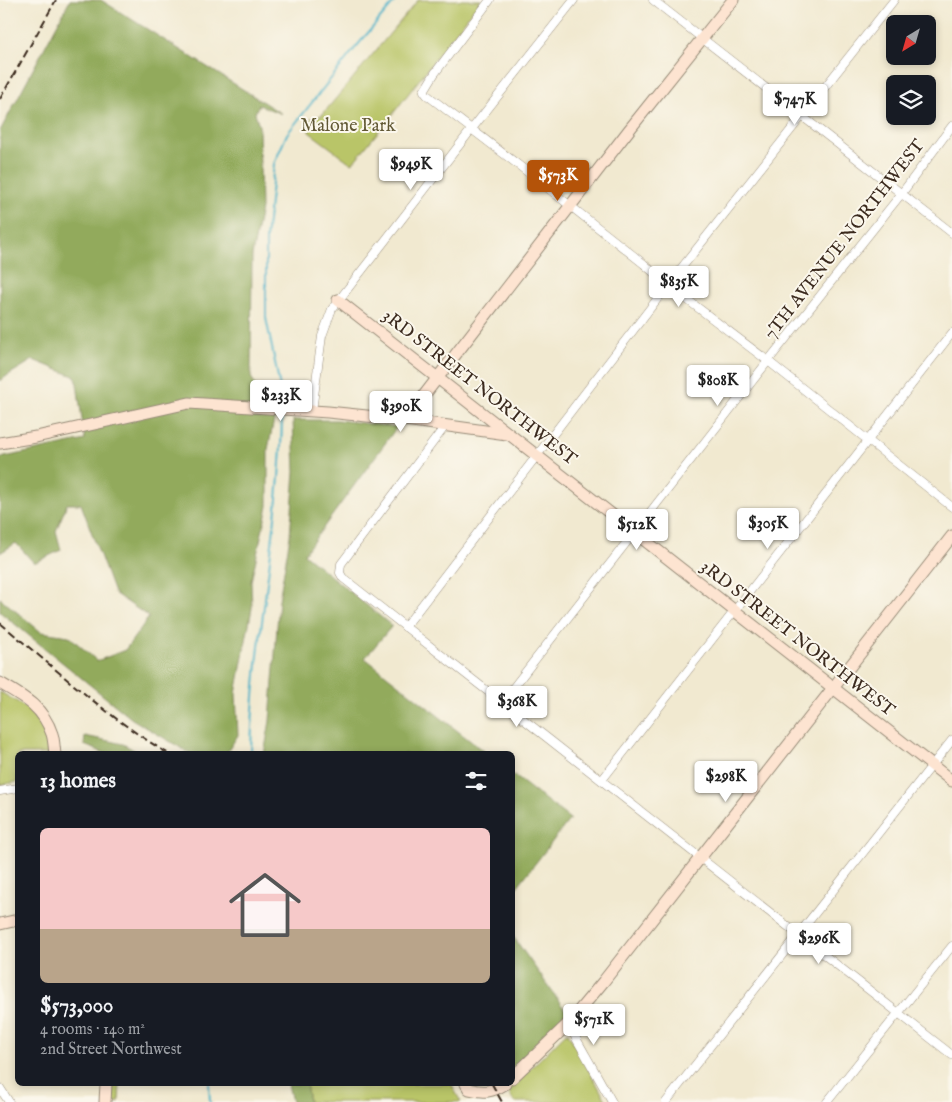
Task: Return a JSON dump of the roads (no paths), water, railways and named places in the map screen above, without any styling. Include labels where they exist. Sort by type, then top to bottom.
[{"type":"street","points":[[490,0],[435,72],[424,91],[427,95],[571,206],[668,285],[768,361],[952,507]]},
{"type":"street","points":[[312,411],[322,336],[325,325],[338,300],[574,0]]},
{"type":"street","points":[[653,0],[952,233]]},
{"type":"street","points":[[405,420],[733,0]]},
{"type":"street","points":[[405,627],[668,285],[894,0]]},
{"type":"street","name":"7TH AVENUE NORTHWEST","points":[[502,702],[768,361],[902,193],[952,126]]},
{"type":"street","name":"3RD STREET NORTHWEST","points":[[338,300],[952,781]]},
{"type":"street","points":[[602,780],[952,333]]},
{"type":"street","points":[[2,443],[189,403],[312,411],[405,420],[509,434]]},
{"type":"street","points":[[446,425],[339,568],[343,578],[952,1054]]},
{"type":"street","points":[[515,1075],[568,1024],[603,982],[952,536]]},
{"type":"street","points":[[0,683],[39,709],[53,736],[55,751]]},
{"type":"street","points":[[666,1102],[952,740]]},
{"type":"street","points":[[0,791],[15,788]]},
{"type":"street","points":[[0,924],[15,921]]},
{"type":"street","points":[[827,1102],[952,946]]},
{"type":"street","points":[[568,1024],[612,1102]]},
{"type":"street","points":[[105,1102],[106,1086]]},
{"type":"street","points":[[468,1086],[483,1093],[496,1090],[502,1086]]},
{"type":"street","points":[[0,1088],[10,1102]]},
{"type":"waterway","points":[[282,404],[266,318],[266,239],[274,164],[287,134],[396,0]]},
{"type":"waterway","points":[[251,751],[257,669],[277,499],[282,414]]},
{"type":"waterway","points":[[209,1086],[210,1102]]},
{"type":"railway","points":[[0,99],[56,0]]},
{"type":"railway","points":[[0,623],[103,709],[164,751]]},
{"type":"railway","points":[[493,1086],[502,1102]]},
{"type":"park label","name":"Malone Park","points":[[348,126]]}]
